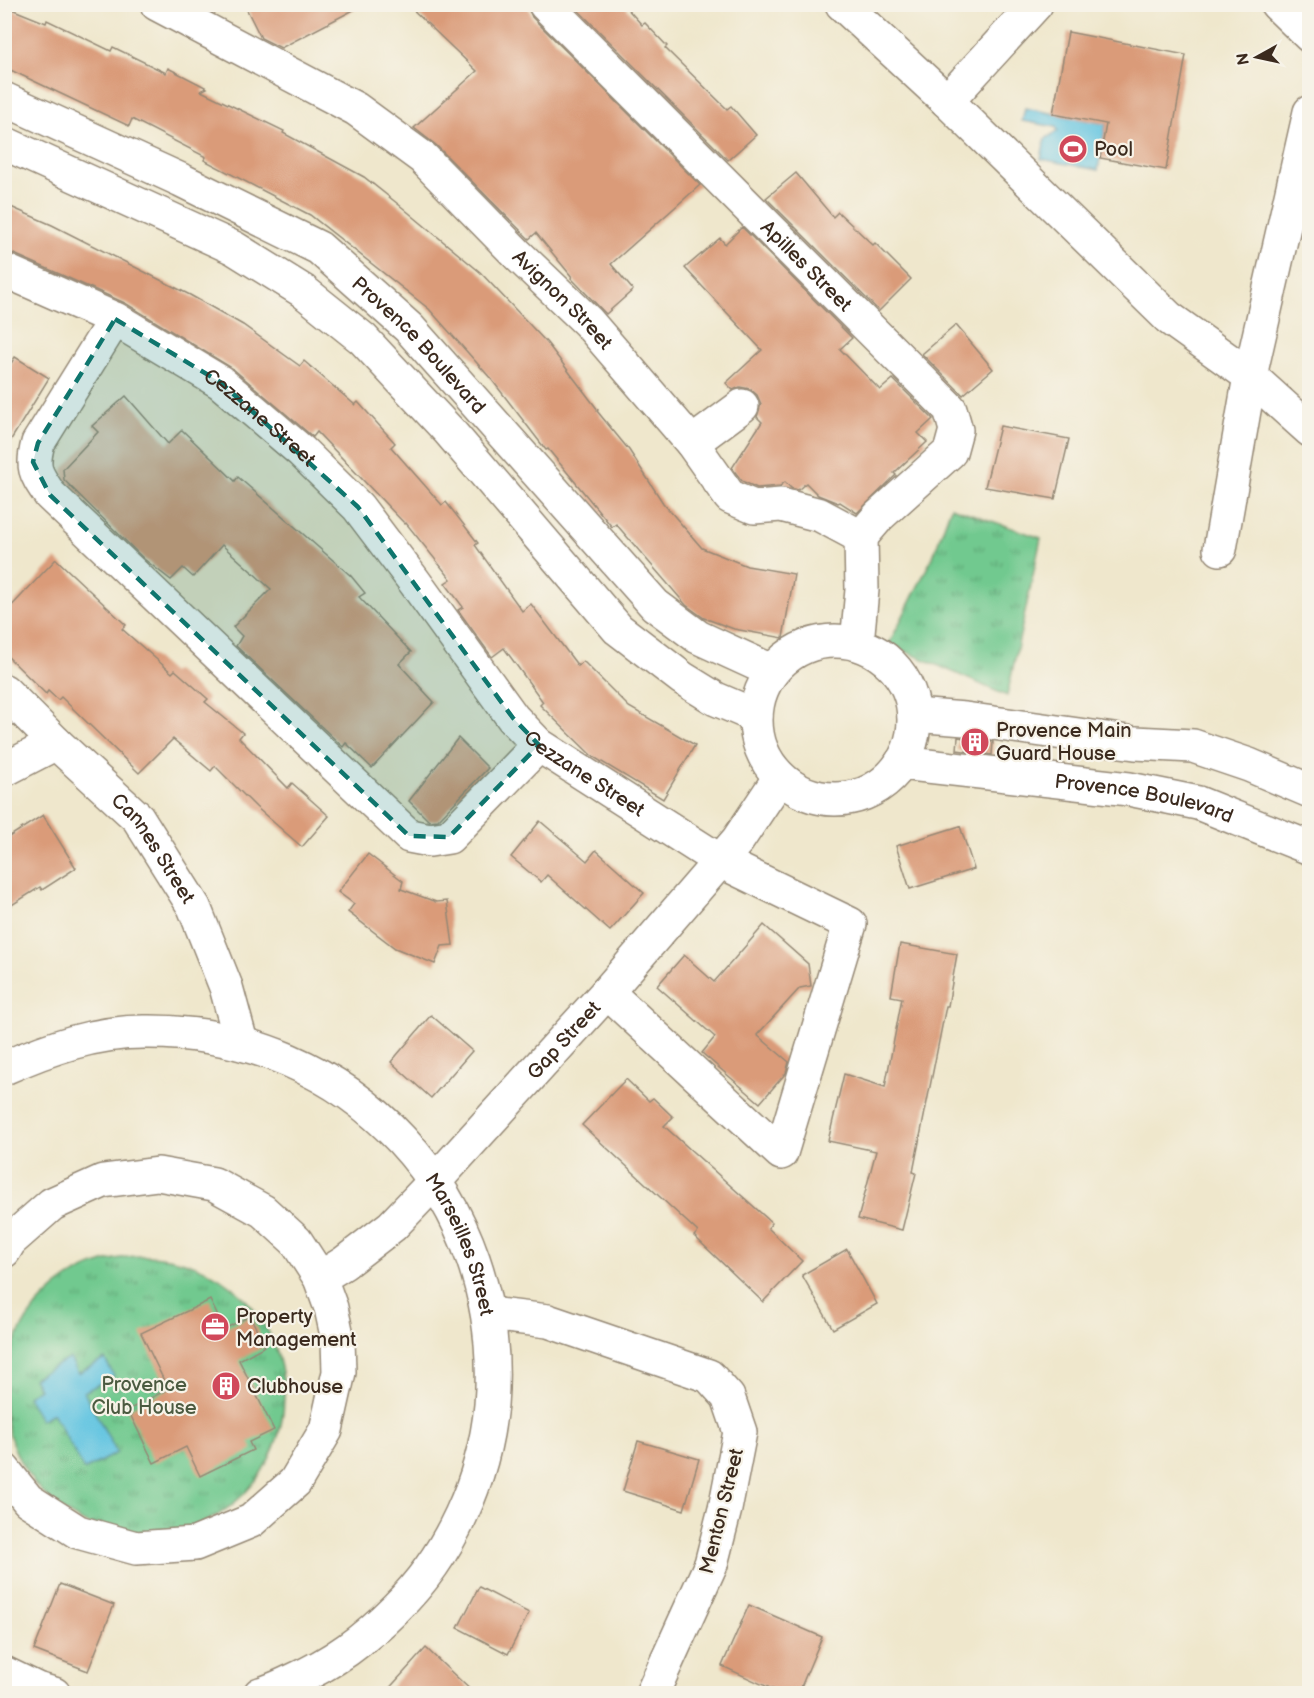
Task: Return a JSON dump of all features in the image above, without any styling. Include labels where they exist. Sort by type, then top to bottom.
[{"type":"street","name":"Avignon Street","points":[[157,4],[356,109],[423,158],[518,255],[588,322],[692,443],[730,497],[754,507],[781,505],[820,515],[861,537]]},
{"type":"street","name":"Apilles Street","points":[[545,4],[950,409],[956,430],[950,452],[879,516],[861,537]]},
{"type":"street","points":[[842,4],[947,101],[1170,318],[1250,376],[1310,430]]},
{"type":"street","points":[[947,101],[1036,4]]},
{"type":"street","points":[[1277,4],[1310,36]]},
{"type":"street","name":"Provence Boulevard","points":[[4,99],[170,175],[320,248],[409,328],[655,605],[698,638],[772,671]]},
{"type":"street","points":[[1220,549],[1250,376],[1310,112]]},
{"type":"street","name":"Provence Boulevard","points":[[4,142],[234,248],[303,291],[363,339],[449,431],[618,629],[682,678],[716,699],[756,716]]},
{"type":"street","name":"Cezzane Street","points":[[4,270],[115,319],[220,382],[301,451],[358,507],[414,580],[513,718],[539,745],[720,861],[850,924],[781,1152],[607,992]]},
{"type":"street","points":[[115,319],[38,443],[33,462],[39,478],[50,495],[409,836],[430,840],[449,837],[539,745]]},
{"type":"street","points":[[692,443],[742,406]]},
{"type":"street","points":[[857,644],[862,590],[861,537]]},
{"type":"street","points":[[834,640],[857,644],[879,654],[897,670],[909,691],[914,715],[913,732],[909,748],[901,763],[886,781],[866,793],[844,799],[821,798],[799,790],[780,777],[766,759],[758,738],[756,716],[761,692],[772,671],[789,655],[810,644],[834,640]]},
{"type":"street","name":"Cannes Street","points":[[4,691],[56,743],[138,818],[194,907],[226,987],[241,1042]]},
{"type":"street","points":[[914,715],[965,719],[1135,743],[1193,746],[1249,765],[1310,791]]},
{"type":"street","points":[[4,770],[56,743]]},
{"type":"street","name":"Provence Boulevard","points":[[901,763],[1130,789],[1198,803],[1310,848]]},
{"type":"street","name":"Gap Street","points":[[320,1278],[344,1263],[392,1226],[435,1181],[607,992],[738,840],[780,777]]},
{"type":"street","name":"Marseilles Street","points":[[4,1068],[45,1050],[93,1037],[142,1032],[192,1033],[241,1042],[287,1058],[330,1081],[362,1103],[405,1143],[435,1181],[459,1222],[477,1267],[489,1314],[493,1374],[488,1433],[472,1490],[447,1544],[412,1592],[370,1634],[322,1668],[260,1694]]},
{"type":"street","points":[[4,1251],[10,1241],[52,1204],[103,1181],[158,1174],[214,1184],[263,1211],[296,1241],[320,1278],[331,1308],[338,1340],[339,1372],[326,1430],[296,1482],[251,1521],[195,1544],[136,1548],[78,1532],[28,1500],[4,1470]]},
{"type":"street","name":"Menton Street","points":[[489,1314],[548,1321],[709,1376],[728,1397],[740,1432],[711,1564],[652,1694]]},
{"type":"street","points":[[4,1673],[37,1689],[54,1694]]},
{"type":"highlighted area","points":[[115,319],[220,382],[358,507],[513,718],[539,745],[449,837],[409,836],[50,495],[33,462],[38,443]]},
{"type":"green space","points":[[951,507],[1041,538],[1007,696],[889,644],[934,554]]},
{"type":"green space","name":"Provence Club House","points":[[130,1256],[158,1256],[198,1266],[210,1272],[233,1288],[252,1307],[274,1342],[284,1382],[284,1410],[274,1450],[261,1474],[243,1495],[222,1513],[198,1526],[158,1536],[130,1536],[90,1526],[66,1513],[45,1495],[27,1474],[10,1437],[4,1410],[4,1382],[14,1342],[27,1318],[45,1297],[66,1279],[103,1262]]},
{"type":"water","name":"Pool","points":[[1025,108],[1106,124],[1098,170],[1041,159],[1045,139],[1058,131],[1056,127],[1022,121]]},
{"type":"water","points":[[70,1358],[78,1373],[105,1359],[114,1376],[84,1392],[117,1453],[84,1470],[53,1413],[40,1420],[27,1396],[39,1389],[33,1378]]},
{"type":"building","points":[[244,4],[365,4],[281,48],[261,38]]},
{"type":"building","points":[[407,4],[527,4],[532,17],[700,185],[611,264],[633,290],[606,314],[571,278],[536,233],[529,239],[436,145],[414,128],[477,71]]},
{"type":"building","points":[[572,4],[623,4],[642,25],[645,23],[667,46],[665,48],[727,109],[731,106],[756,135],[728,160]]},
{"type":"building","points":[[4,6],[46,23],[47,20],[111,51],[113,47],[166,73],[168,68],[207,88],[201,91],[284,131],[283,133],[364,177],[403,208],[480,272],[547,343],[629,450],[663,503],[702,548],[747,566],[794,574],[783,638],[734,629],[704,618],[686,605],[616,524],[612,527],[548,449],[546,450],[492,380],[429,309],[310,215],[204,160],[206,157],[132,119],[129,126],[4,67]]},
{"type":"building","points":[[1068,32],[1186,55],[1166,170],[1100,158],[1106,124],[1053,114]]},
{"type":"building","points":[[796,173],[833,217],[838,212],[873,245],[875,243],[911,279],[879,311],[766,198]]},
{"type":"building","points":[[4,204],[52,225],[190,295],[243,325],[300,366],[304,361],[355,405],[358,402],[395,443],[391,447],[442,505],[446,502],[478,543],[475,545],[522,611],[531,604],[578,666],[583,661],[629,707],[695,745],[663,799],[592,756],[540,705],[543,702],[504,648],[492,657],[458,610],[463,607],[445,583],[451,579],[406,523],[317,432],[313,437],[232,368],[125,303],[12,253],[4,252]]},
{"type":"building","points":[[742,227],[852,338],[840,349],[880,390],[893,379],[933,419],[918,433],[927,442],[857,513],[840,502],[818,495],[806,483],[798,490],[791,488],[785,482],[780,486],[757,488],[742,481],[732,468],[762,422],[757,417],[761,404],[757,395],[750,389],[740,387],[733,390],[726,383],[762,350],[685,268],[720,238],[725,244]]},
{"type":"building","points":[[956,325],[993,369],[963,395],[922,354]]},
{"type":"building","points":[[15,357],[49,378],[4,451],[4,374]]},
{"type":"building","points":[[126,396],[168,444],[182,430],[235,481],[238,477],[351,576],[365,593],[359,597],[411,652],[399,664],[434,702],[372,768],[346,743],[343,747],[236,646],[242,636],[233,627],[271,589],[222,545],[193,577],[183,568],[171,580],[144,559],[64,480],[63,469],[98,432],[92,426]]},
{"type":"building","points":[[1000,426],[1069,439],[1055,499],[985,487]]},
{"type":"building","points":[[56,559],[126,625],[122,629],[172,673],[175,670],[208,699],[205,702],[243,733],[239,738],[288,788],[292,783],[329,816],[302,847],[256,807],[215,766],[211,771],[173,739],[139,773],[61,697],[58,700],[48,691],[46,694],[4,653],[4,614]]},
{"type":"building","points":[[958,737],[993,742],[992,755],[957,750]]},
{"type":"building","points":[[458,738],[488,768],[438,820],[429,821],[409,801]]},
{"type":"building","points":[[43,815],[76,868],[42,890],[40,887],[4,910],[4,840]]},
{"type":"building","points":[[540,821],[587,861],[596,850],[644,893],[610,931],[547,875],[541,882],[511,857]]},
{"type":"building","points":[[960,826],[974,869],[910,889],[896,846]]},
{"type":"building","points":[[368,854],[403,881],[401,889],[436,902],[447,901],[453,945],[442,946],[435,964],[395,948],[348,912],[354,904],[338,892]]},
{"type":"building","points":[[764,925],[808,964],[811,986],[800,988],[757,1035],[789,1062],[786,1073],[760,1103],[702,1053],[715,1037],[657,986],[684,955],[714,982]]},
{"type":"building","points":[[900,944],[957,954],[913,1172],[916,1173],[902,1230],[858,1219],[876,1151],[828,1141],[844,1074],[885,1087],[902,998],[891,996]]},
{"type":"building","points":[[431,1015],[472,1051],[431,1098],[391,1062]]},
{"type":"building","points":[[626,1079],[649,1101],[653,1098],[673,1117],[664,1126],[772,1223],[768,1228],[802,1261],[763,1302],[694,1236],[698,1232],[582,1125]]},
{"type":"building","points":[[847,1249],[877,1304],[833,1329],[802,1275]]},
{"type":"building","name":"Clubhouse","points":[[210,1300],[224,1329],[250,1316],[265,1346],[239,1360],[274,1430],[249,1442],[253,1450],[200,1476],[186,1447],[154,1463],[128,1410],[168,1389],[141,1333]]},
{"type":"building","points":[[638,1441],[699,1459],[684,1510],[623,1491]]},
{"type":"building","points":[[60,1584],[114,1605],[88,1671],[34,1650]]},
{"type":"building","points":[[479,1587],[529,1613],[508,1654],[458,1628]]},
{"type":"building","points":[[749,1605],[822,1637],[798,1694],[783,1694],[722,1666]]},
{"type":"building","points":[[426,1648],[447,1668],[475,1694],[384,1694]]},
{"type":"place","name":"Pool","points":[[1073,149]]},
{"type":"place","name":"Provence Main Guard House","points":[[975,742]]},
{"type":"place","name":"Property Management","points":[[215,1327]]},
{"type":"place","name":"Clubhouse","points":[[226,1386]]}]
